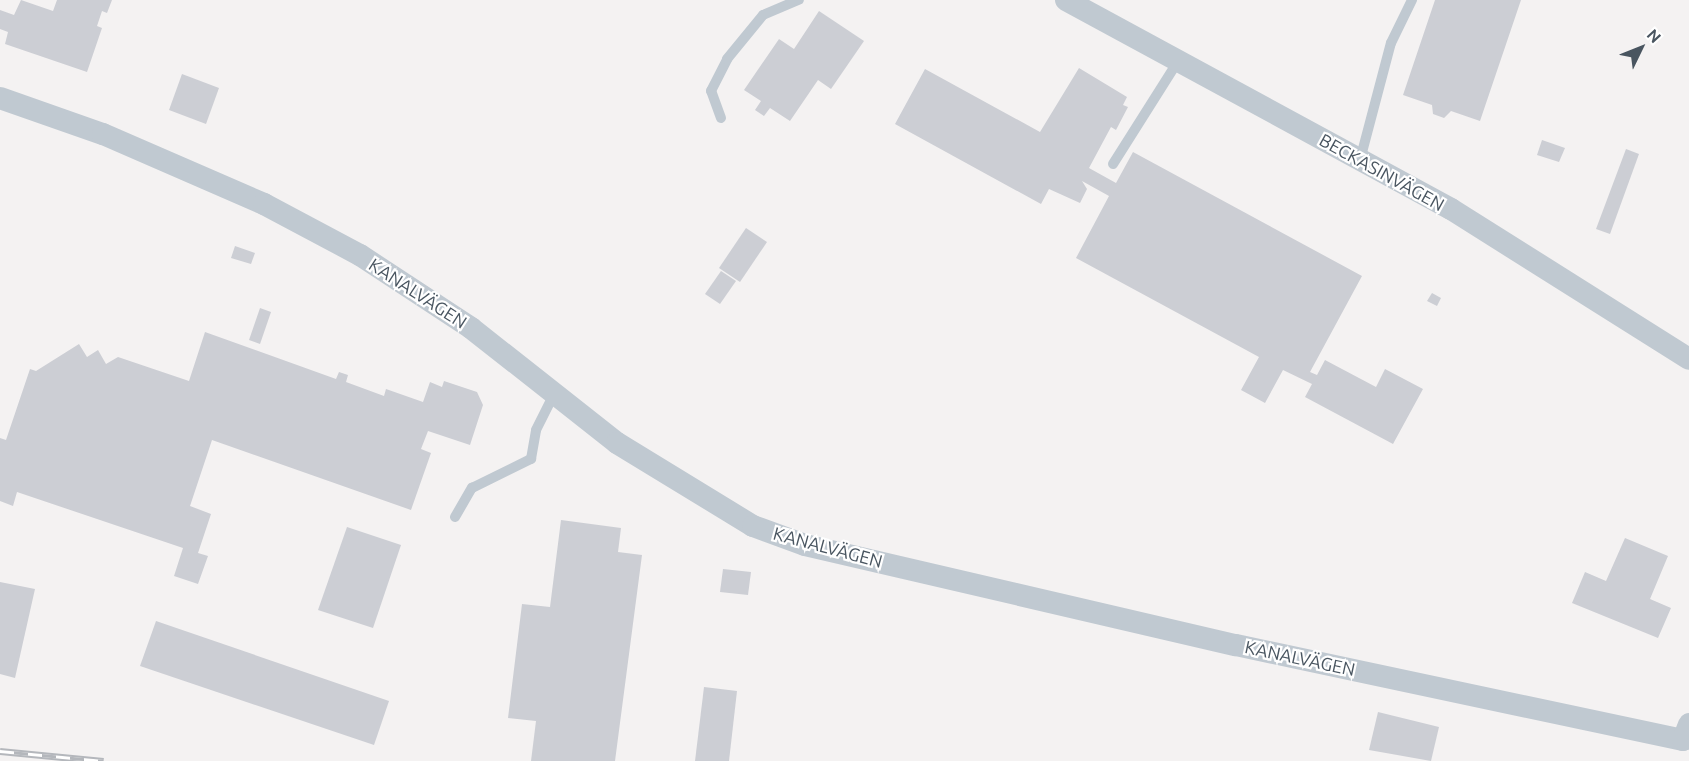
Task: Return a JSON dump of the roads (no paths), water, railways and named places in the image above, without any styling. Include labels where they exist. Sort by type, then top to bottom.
[{"type":"street","name":"BECKASINVÄGEN","points":[[1066,0],[1452,210],[1689,359]]},
{"type":"street","name":"KANALVÄGEN","points":[[0,98],[103,134],[302,224],[360,255],[471,328],[616,443],[753,526],[805,545],[1236,645],[1687,735]]},
{"type":"lane","points":[[721,118],[711,91],[727,59],[763,15],[799,0]]},
{"type":"lane","points":[[1360,160],[1391,43],[1412,0]]},
{"type":"lane","points":[[1113,164],[1178,61]]},
{"type":"lane","points":[[455,517],[472,488],[531,459],[536,430],[554,394]]},
{"type":"railway","points":[[0,751],[104,761]]}]
